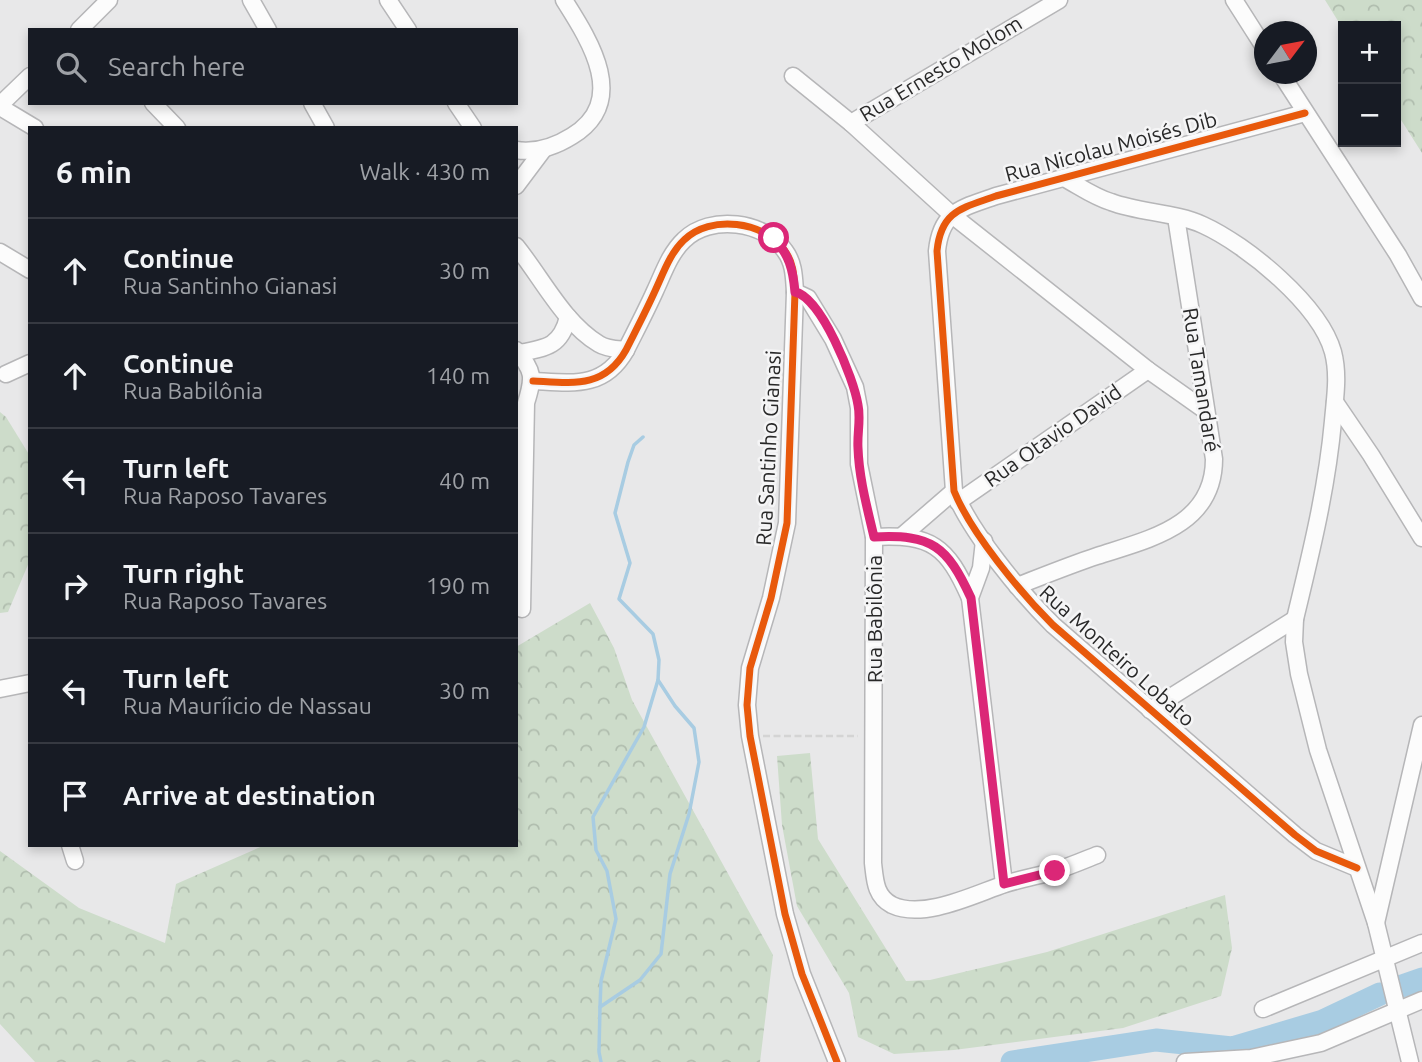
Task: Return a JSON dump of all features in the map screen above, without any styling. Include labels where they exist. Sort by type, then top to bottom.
[{"type":"street","points":[[81,28],[109,0]]},
{"type":"street","points":[[251,0],[267,28]]},
{"type":"street","points":[[388,0],[407,28]]},
{"type":"street","points":[[518,150],[542,150],[564,141],[591,120],[600,101],[600,68],[592,47],[565,0]]},
{"type":"street","name":"Rua Ernesto Molom","points":[[793,76],[851,123],[1059,0]]},
{"type":"street","points":[[1234,0],[1254,30]]},
{"type":"street","points":[[28,78],[0,106],[32,126]]},
{"type":"street","points":[[1286,84],[1398,255],[1422,298]]},
{"type":"street","points":[[155,105],[175,126]]},
{"type":"street","points":[[313,105],[325,126]]},
{"type":"street","points":[[457,105],[471,126]]},
{"type":"street","name":"Rua Nicolau Moisés Dib","points":[[951,215],[996,196],[1305,113]]},
{"type":"street","points":[[851,123],[951,215],[1148,370],[1206,411]]},
{"type":"street","points":[[518,183],[542,150]]},
{"type":"street","points":[[1064,178],[1110,202],[1201,224],[1232,243],[1270,270],[1313,312],[1333,350],[1337,372],[1330,458],[1295,618],[1294,642],[1318,750],[1377,923],[1410,1062]]},
{"type":"street","name":"Rua Monteiro Lobato","points":[[951,215],[942,225],[937,251],[956,496],[1017,586],[1052,625],[1295,835],[1316,851],[1357,868]]},
{"type":"street","name":"Rua Tamandaré","points":[[1017,586],[1165,533],[1195,510],[1214,477],[1214,459],[1176,217]]},
{"type":"street","name":"Rua Santinho Gianasi","points":[[533,381],[568,382],[600,378],[619,363],[672,255],[684,239],[699,230],[716,225],[733,225],[763,231],[786,251],[793,270],[795,292],[787,523],[771,598],[750,668],[747,705],[750,736],[785,914],[802,974],[837,1062]]},
{"type":"street","points":[[518,249],[568,317],[599,344],[626,350]]},
{"type":"street","points":[[0,253],[28,269]]},
{"type":"street","name":"Rua Babilônia","points":[[795,292],[808,298],[814,305],[833,339],[855,387],[859,408],[860,474],[874,537],[875,886],[890,904],[913,909],[964,899],[1004,884]]},
{"type":"street","points":[[522,609],[521,404],[533,381],[518,351],[545,348],[558,340],[565,332],[568,317]]},
{"type":"street","points":[[6,374],[28,364]]},
{"type":"street","name":"Rua Otavio David","points":[[902,536],[956,496],[1148,370]]},
{"type":"street","points":[[1335,402],[1371,454],[1422,538]]},
{"type":"street","points":[[874,537],[902,536],[939,547],[952,562],[971,598],[1004,884],[1055,871],[1097,855]]},
{"type":"street","points":[[971,598],[981,568],[984,541]]},
{"type":"street","points":[[1150,710],[1295,618]]},
{"type":"street","points":[[0,689],[28,683]]},
{"type":"street","points":[[1377,923],[1422,725]]},
{"type":"street","points":[[71,847],[75,861]]},
{"type":"street","points":[[1264,1009],[1422,943]]},
{"type":"street","points":[[1185,1062],[1251,1058],[1321,1043],[1422,1000]]},
{"type":"path","points":[[750,736],[875,736]]},
{"type":"green space","points":[[1325,0],[1422,0],[1422,153],[1401,120],[1401,21],[1338,21]]},
{"type":"green space","points":[[0,412],[6,417],[28,453],[28,565],[8,612],[0,613]]},
{"type":"green space","points":[[590,603],[614,648],[632,700],[773,955],[760,1062],[35,1062],[0,1024],[0,851],[79,908],[165,943],[176,884],[260,847],[518,847],[518,646]]},
{"type":"green space","points":[[810,753],[818,839],[906,981],[930,980],[1047,952],[1225,895],[1232,948],[1221,996],[1123,1028],[954,1050],[894,1054],[858,1037],[849,993],[797,906],[782,825],[777,756]]},
{"type":"waterway","points":[[601,1062],[600,1007],[640,980],[661,954],[670,874],[689,814],[699,762],[694,728],[658,680],[659,660],[653,634],[619,599],[630,563],[615,513],[634,445],[643,437]]},
{"type":"waterway","points":[[600,1007],[601,981],[616,919],[607,871],[596,850],[593,817],[644,727],[658,680]]},
{"type":"waterway","points":[[1399,987],[1422,979]]},
{"type":"waterway","points":[[1012,1062],[1156,1040],[1232,1048],[1323,1021],[1380,994]]},
{"type":"cycle path","points":[[1305,113],[973,204],[949,219],[939,237],[937,251],[954,491],[984,543],[1053,625],[1295,835],[1316,851],[1357,868]]},
{"type":"cycle path","points":[[533,381],[586,381],[608,372],[626,350],[675,251],[695,232],[722,224],[751,227],[776,241],[790,260],[795,292],[787,523],[771,598],[750,668],[747,705],[750,736],[785,914],[802,974],[837,1062]]},
{"type":"route","points":[[774,238],[786,251],[793,270],[795,292],[802,293],[814,305],[855,387],[859,408],[858,445],[862,485],[874,537],[902,536],[939,547],[952,562],[971,598],[1004,884],[1055,871]]}]
